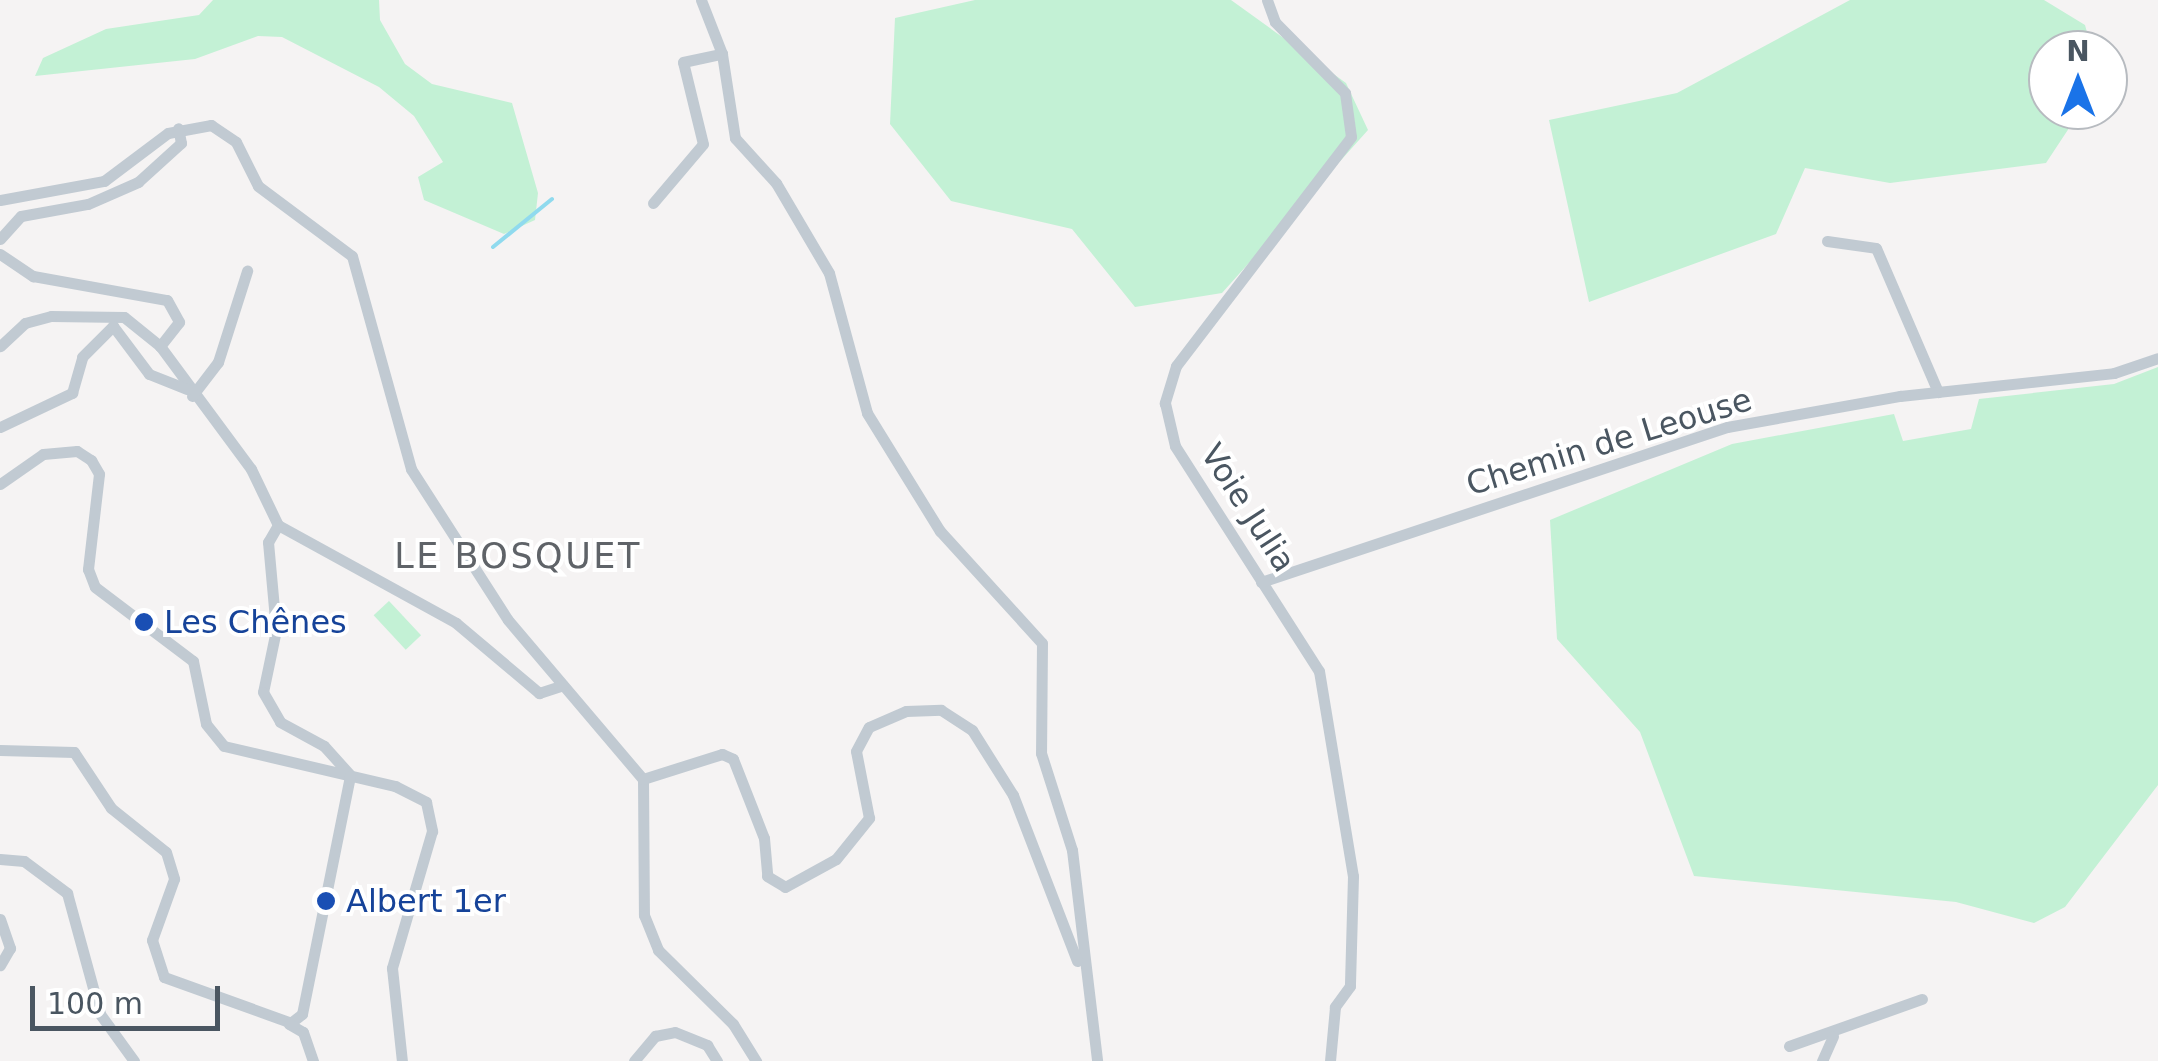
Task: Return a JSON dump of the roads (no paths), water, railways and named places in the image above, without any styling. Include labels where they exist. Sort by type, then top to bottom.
[{"type":"street","points":[[701,0],[722,54],[735,138],[776,183],[830,273],[868,413],[940,531],[1042,644],[1041,753],[1072,850],[1080,970],[1096,1061]]},
{"type":"street","name":"Voie Julia","points":[[1267,0],[1275,22],[1345,93],[1351,137],[1176,366],[1165,402],[1175,446],[1318,671],[1353,876],[1350,986],[1336,1007],[1330,1061]]},
{"type":"street","points":[[653,203],[704,144],[682,62],[722,54]]},
{"type":"street","points":[[0,200],[104,182],[178,128],[200,124],[228,134],[258,186],[352,256],[411,469],[508,620],[642,779],[644,914],[658,950],[742,1034],[756,1061]]},
{"type":"street","points":[[0,239],[20,216],[88,204],[138,182],[181,143],[178,128]]},
{"type":"street","points":[[1827,241],[1876,248],[1938,392]]},
{"type":"street","points":[[0,254],[32,276],[167,300],[179,322],[160,346]]},
{"type":"street","points":[[190,393],[218,362],[247,271]]},
{"type":"street","points":[[0,346],[25,323],[88,312],[124,317],[160,346],[190,393],[251,469],[278,525],[456,623],[538,693],[562,685]]},
{"type":"street","points":[[0,427],[72,393],[82,357],[113,326],[149,374],[190,393]]},
{"type":"street","name":"Chemin de Leouse","points":[[1261,582],[1727,427],[1938,392],[2114,373],[2158,358]]},
{"type":"street","points":[[0,484],[44,454],[77,451],[90,460],[99,487],[88,570],[96,587],[193,662],[212,736],[235,749],[414,792],[432,818],[392,968],[402,1061]]},
{"type":"street","points":[[278,525],[268,542],[276,630],[264,692],[280,722],[324,746],[350,776]]},
{"type":"street","points":[[642,779],[722,754],[733,760],[764,838],[766,876],[785,887],[836,859],[870,818],[856,752],[869,726],[906,711],[940,710],[972,730],[1013,794],[1080,970]]},
{"type":"street","points":[[0,750],[74,752],[111,808],[166,852],[174,879],[152,940],[164,976],[289,1022],[304,1032]]},
{"type":"street","points":[[313,1061],[302,1014],[350,776]]},
{"type":"street","points":[[0,859],[24,861],[67,892],[100,1014],[134,1061]]},
{"type":"street","points":[[0,919],[10,948],[0,965]]},
{"type":"street","points":[[1789,1046],[1833,1036],[1922,999]]},
{"type":"street","points":[[289,1022],[302,1014]]},
{"type":"street","points":[[634,1061],[655,1036],[675,1032],[707,1045],[718,1061]]},
{"type":"street","points":[[1822,1061],[1833,1036]]},
{"type":"waterway","points":[[493,247],[552,199]]},
{"type":"place","name":"Les Chênes","points":[[144,622]]},
{"type":"place","name":"Albert 1er","points":[[326,901]]},
{"type":"district","name":"LE BOSQUET","points":[[518,556]]}]
